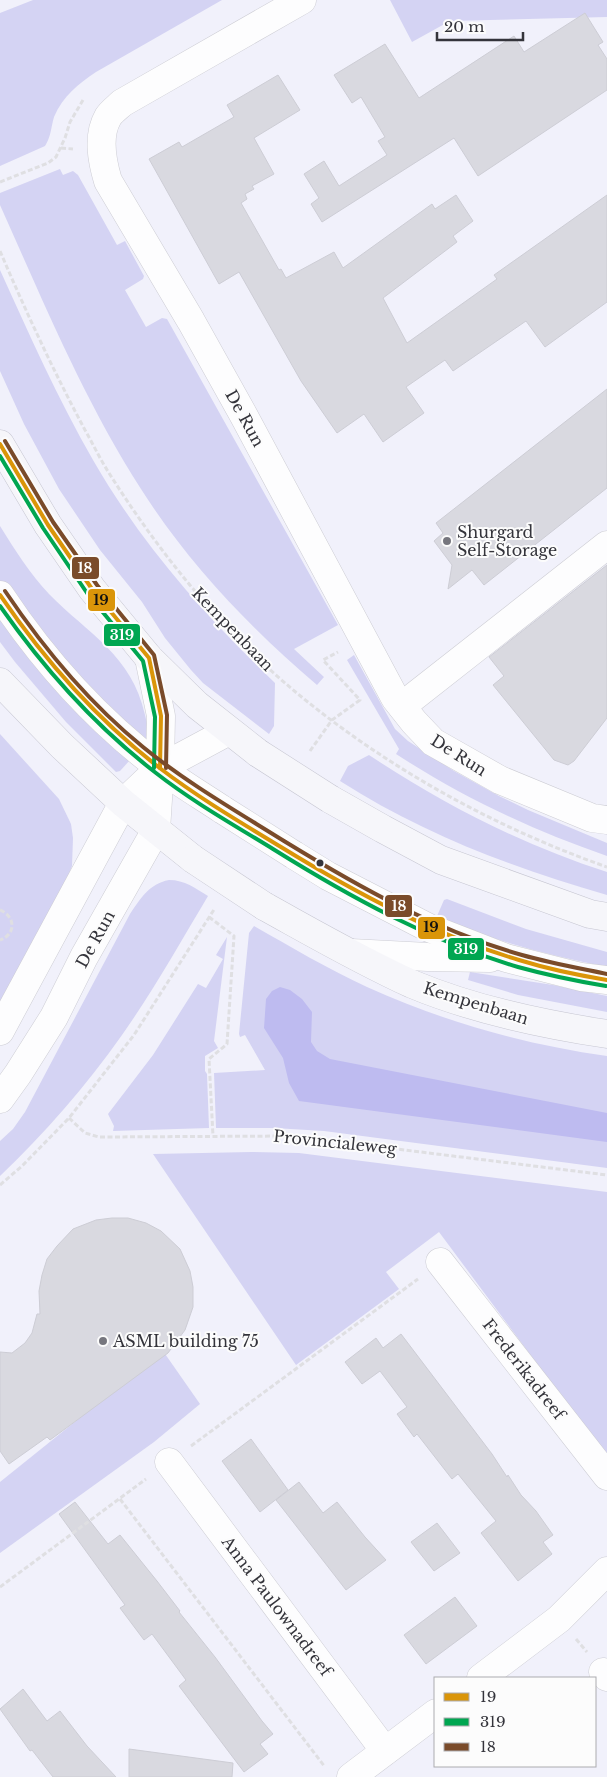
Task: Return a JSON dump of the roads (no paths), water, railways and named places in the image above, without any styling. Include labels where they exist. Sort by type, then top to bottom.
[{"type":"main road","points":[[0,444],[48,525],[92,589],[149,658],[197,705],[229,731],[330,798],[441,860],[590,914],[607,917]]},
{"type":"main road","name":"Kempenbaan","points":[[0,682],[62,746],[123,803],[193,859],[264,906],[351,954],[413,984],[475,1006],[541,1023],[607,1034]]},
{"type":"street","name":"De Run","points":[[302,0],[122,103],[108,117],[102,132],[103,165],[108,181],[210,356],[395,698],[433,742],[500,780],[592,818],[607,820]]},
{"type":"street","points":[[402,706],[607,545]]},
{"type":"street","name":"Kempenbaan","points":[[0,595],[41,651],[85,701],[160,768],[223,810],[328,876],[429,928],[506,958],[581,976],[607,980]]},
{"type":"street","name":"De Run","points":[[0,1099],[54,1017],[84,958],[156,830],[161,716],[149,658]]},
{"type":"street","points":[[0,1031],[123,803],[160,768],[229,731]]},
{"type":"street","name":"Kempenbaan","points":[[351,954],[506,958]]},
{"type":"street","name":"Frederikadreef","points":[[440,1262],[607,1476]]},
{"type":"street","name":"Anna Paulownadreef","points":[[169,1462],[385,1751]]},
{"type":"street","points":[[482,1677],[560,1618],[607,1570]]},
{"type":"street","points":[[339,1773],[385,1751],[434,1714]]},
{"type":"water","points":[[280,987],[290,990],[302,999],[312,1012],[311,1042],[317,1051],[330,1059],[607,1113],[607,1142],[299,1101],[289,1083],[283,1058],[264,1028],[266,999],[272,991]]},
{"type":"place","name":"Shurgard Self-Storage","points":[[447,541]]},
{"type":"place","name":"ASML building 75","points":[[103,1341]]}]
